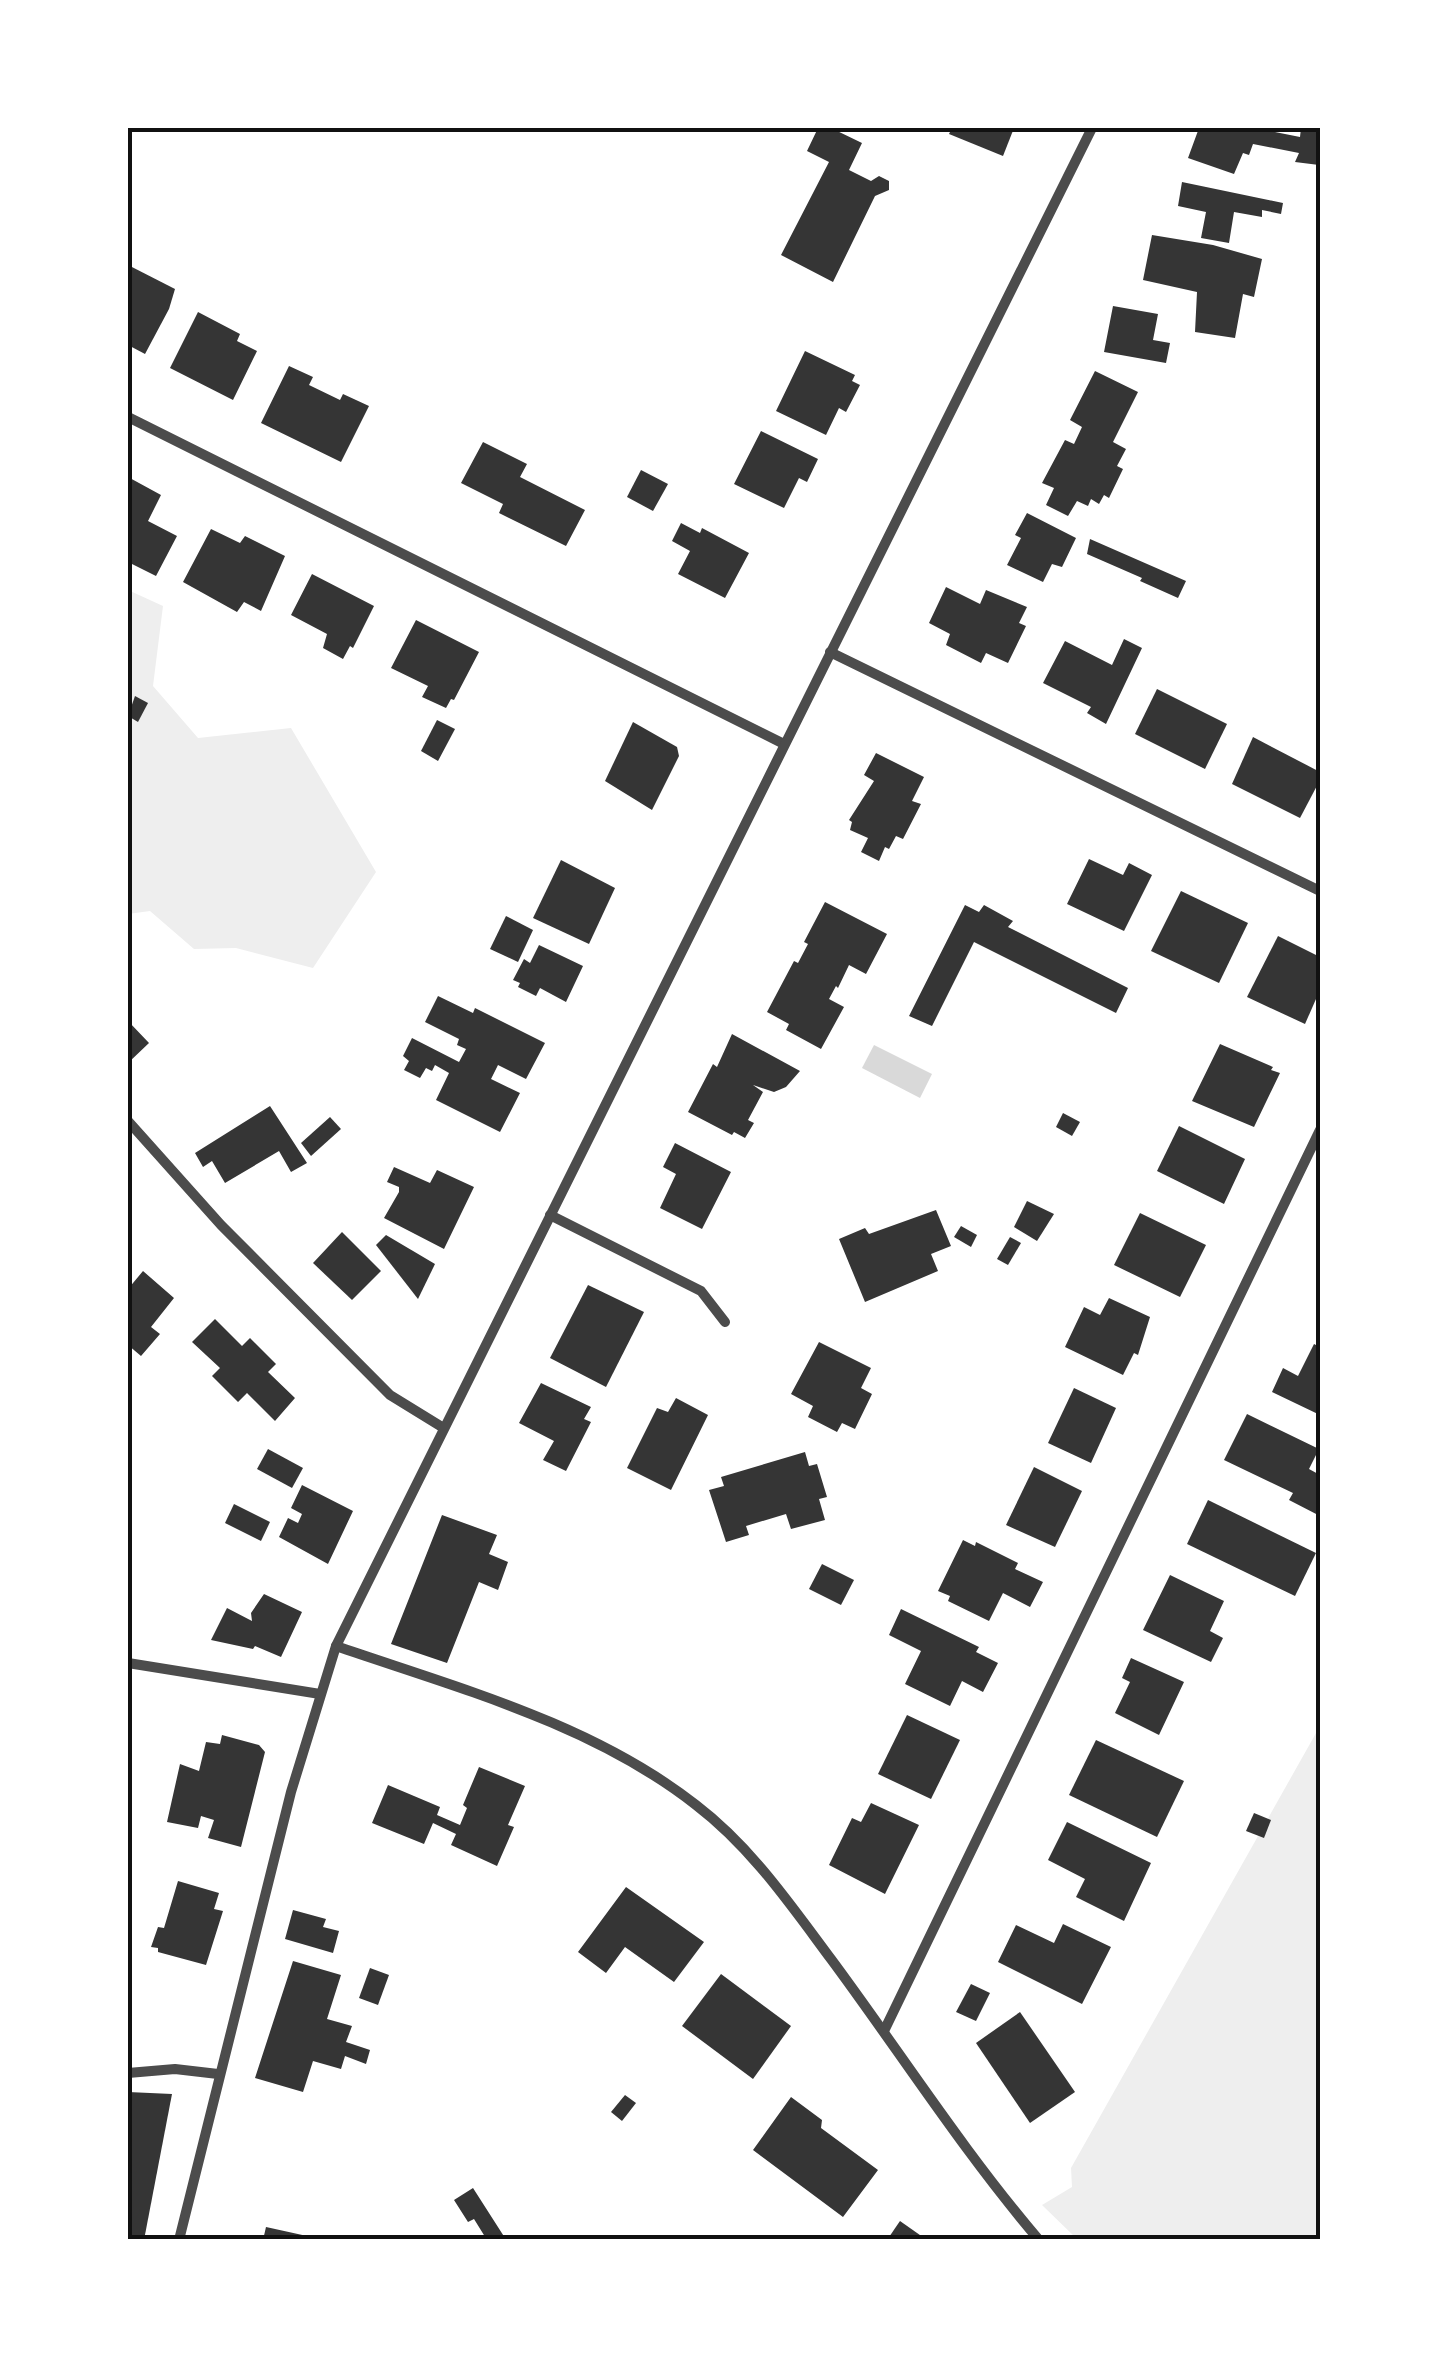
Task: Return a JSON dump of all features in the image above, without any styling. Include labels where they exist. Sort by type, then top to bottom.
[{"type":"street","points":[[178,2240],[291,1792],[336,1646],[1092,128]]},
{"type":"street","points":[[128,416],[784,744]]},
{"type":"street","points":[[830,652],[1320,891]]},
{"type":"street","points":[[128,1121],[221,1224],[390,1395],[442,1428]]},
{"type":"street","points":[[884,2031],[1320,1130]]},
{"type":"street","points":[[550,1215],[701,1291],[724,1322]]},
{"type":"street","points":[[336,1646],[520,1711],[602,1747],[660,1778],[710,1816],[774,1881],[990,2183],[1038,2240]]},
{"type":"street","points":[[128,1663],[320,1694]]},
{"type":"street","points":[[128,2073],[174,2069],[218,2074]]},
{"type":"shaded area","points":[[128,590],[163,606],[153,686],[198,738],[291,728],[376,872],[313,968],[236,948],[194,949],[150,911],[128,914]]},
{"type":"shaded area","points":[[874,1045],[932,1074],[920,1098],[862,1068]]},
{"type":"shaded area","points":[[1320,1726],[1320,2239],[1077,2239],[1042,2205],[1072,2187],[1071,2168]]},
{"type":"building","points":[[818,128],[831,128],[862,143],[849,170],[871,181],[879,176],[889,181],[889,190],[875,196],[833,282],[781,255],[829,162],[807,151]]},
{"type":"building","points":[[952,128],[1014,128],[1003,156],[949,134]]},
{"type":"building","points":[[1199,128],[1255,128],[1300,137],[1301,128],[1320,128],[1319,165],[1295,162],[1299,153],[1253,144],[1249,155],[1243,153],[1234,174],[1188,158]]},
{"type":"building","points":[[1182,182],[1283,203],[1281,214],[1262,210],[1262,217],[1234,212],[1229,243],[1201,238],[1206,212],[1178,206]]},
{"type":"building","points":[[1152,235],[1213,245],[1262,259],[1254,297],[1243,294],[1235,338],[1195,332],[1197,292],[1143,280]]},
{"type":"building","points":[[128,265],[175,289],[145,354],[128,345]]},
{"type":"building","points":[[1113,306],[1158,314],[1153,340],[1170,343],[1166,363],[1104,352]]},
{"type":"building","points":[[198,312],[240,334],[237,341],[257,351],[233,400],[170,368]]},
{"type":"building","points":[[805,351],[855,375],[852,381],[860,385],[846,412],[839,408],[826,435],[776,411]]},
{"type":"building","points":[[289,366],[313,377],[309,385],[340,400],[343,394],[369,406],[341,462],[261,423]]},
{"type":"building","points":[[1095,371],[1138,392],[1113,442],[1126,449],[1117,466],[1123,469],[1109,498],[1104,495],[1099,504],[1091,499],[1088,506],[1077,501],[1068,516],[1046,505],[1054,488],[1042,483],[1065,440],[1074,444],[1082,427],[1070,420]]},
{"type":"building","points":[[761,431],[818,459],[807,482],[799,478],[784,508],[734,484]]},
{"type":"building","points":[[483,442],[527,464],[520,477],[585,510],[566,546],[499,513],[503,504],[461,483]]},
{"type":"building","points":[[641,470],[668,484],[653,511],[627,497]]},
{"type":"building","points":[[128,477],[161,495],[148,521],[177,536],[156,576],[128,562]]},
{"type":"building","points":[[1027,513],[1076,538],[1062,567],[1052,564],[1043,582],[1007,565],[1021,538],[1015,535]]},
{"type":"building","points":[[681,523],[700,533],[702,528],[749,553],[725,598],[678,574],[690,551],[672,541]]},
{"type":"building","points":[[211,529],[240,543],[245,536],[285,556],[261,611],[244,602],[237,612],[183,582]]},
{"type":"building","points":[[1090,539],[1186,581],[1178,598],[1087,554]]},
{"type":"building","points":[[312,574],[374,606],[353,648],[350,646],[343,659],[323,648],[327,634],[291,615]]},
{"type":"building","points":[[946,587],[980,604],[986,590],[1027,607],[1019,623],[1026,626],[1008,663],[986,653],[981,663],[946,645],[950,634],[929,623]]},
{"type":"building","points":[[416,620],[479,652],[446,708],[422,697],[428,686],[391,668]]},
{"type":"building","points":[[1124,639],[1142,648],[1106,724],[1087,713],[1091,707],[1043,683],[1065,641],[1112,665]]},
{"type":"building","points":[[1157,689],[1227,724],[1205,769],[1135,734]]},
{"type":"building","points":[[135,696],[148,703],[138,722],[128,716]]},
{"type":"building","points":[[437,720],[455,729],[438,761],[421,751]]},
{"type":"building","points":[[633,722],[677,747],[679,756],[652,810],[605,781]]},
{"type":"building","points":[[1253,737],[1320,772],[1320,780],[1300,818],[1232,784]]},
{"type":"building","points":[[876,753],[924,777],[912,801],[921,804],[903,839],[896,836],[879,861],[861,852],[868,838],[850,830],[849,820],[874,781],[864,775]]},
{"type":"building","points":[[1089,859],[1123,875],[1129,863],[1152,875],[1124,931],[1067,904]]},
{"type":"building","points":[[561,860],[615,888],[589,944],[533,918]]},
{"type":"building","points":[[1181,891],[1248,923],[1219,983],[1151,951]]},
{"type":"building","points":[[825,902],[887,934],[866,974],[849,965],[836,986],[829,999],[844,1007],[821,1049],[786,1030],[789,1024],[767,1012],[794,961],[798,963],[808,944],[804,942]]},
{"type":"building","points":[[965,905],[979,912],[984,905],[1013,921],[1008,927],[1128,988],[1116,1013],[974,942],[932,1026],[909,1016]]},
{"type":"building","points":[[506,916],[533,930],[518,962],[490,949]]},
{"type":"building","points":[[1278,936],[1320,957],[1320,990],[1305,1024],[1247,997]]},
{"type":"building","points":[[539,945],[583,966],[566,1002],[540,988],[536,996],[513,980],[524,959],[530,963]]},
{"type":"building","points":[[438,996],[473,1013],[475,1008],[545,1043],[526,1079],[498,1065],[491,1079],[520,1093],[500,1132],[436,1100],[449,1073],[435,1065],[432,1071],[426,1068],[420,1078],[404,1070],[409,1061],[403,1056],[412,1038],[459,1062],[466,1049],[457,1045],[459,1039],[425,1022]]},
{"type":"building","points":[[128,1015],[132,1019],[129,1022],[149,1043],[128,1063]]},
{"type":"building","points":[[732,1034],[800,1071],[786,1087],[774,1092],[753,1085],[763,1092],[748,1120],[754,1123],[745,1138],[688,1112],[713,1064],[717,1067]]},
{"type":"building","points":[[1220,1044],[1280,1073],[1254,1127],[1192,1101]]},
{"type":"building","points":[[270,1106],[307,1163],[291,1172],[279,1151],[225,1183],[212,1161],[203,1167],[195,1153]]},
{"type":"building","points":[[1063,1113],[1080,1122],[1072,1136],[1056,1127]]},
{"type":"building","points":[[330,1117],[341,1129],[311,1156],[301,1143]]},
{"type":"building","points":[[1179,1126],[1245,1159],[1224,1204],[1157,1171]]},
{"type":"building","points":[[675,1143],[731,1172],[702,1229],[660,1208],[676,1174],[663,1167]]},
{"type":"building","points":[[394,1167],[430,1183],[437,1170],[474,1187],[444,1249],[384,1218],[399,1192],[399,1187],[387,1182]]},
{"type":"building","points":[[1027,1201],[1054,1214],[1037,1241],[1014,1227]]},
{"type":"building","points":[[936,1210],[951,1246],[931,1254],[938,1271],[865,1302],[839,1239],[865,1228],[869,1234]]},
{"type":"building","points":[[1140,1213],[1206,1245],[1180,1297],[1114,1265]]},
{"type":"building","points":[[961,1226],[977,1235],[971,1247],[954,1237]]},
{"type":"building","points":[[342,1232],[381,1271],[352,1300],[313,1263]]},
{"type":"building","points":[[386,1235],[435,1264],[418,1299],[376,1245]]},
{"type":"building","points":[[1010,1237],[1021,1243],[1008,1265],[997,1259]]},
{"type":"building","points":[[143,1271],[174,1298],[151,1327],[160,1334],[141,1356],[128,1345],[128,1289]]},
{"type":"building","points":[[588,1285],[644,1312],[606,1387],[550,1358]]},
{"type":"building","points":[[1109,1298],[1150,1317],[1138,1355],[1134,1353],[1123,1375],[1065,1347],[1084,1307],[1100,1315]]},
{"type":"building","points":[[215,1319],[242,1346],[250,1338],[276,1364],[268,1372],[295,1398],[275,1421],[247,1393],[238,1402],[212,1376],[220,1368],[192,1342]]},
{"type":"building","points":[[819,1342],[871,1368],[861,1388],[872,1394],[855,1429],[842,1423],[837,1432],[808,1417],[813,1406],[791,1394]]},
{"type":"building","points":[[1314,1344],[1320,1347],[1320,1415],[1272,1392],[1283,1368],[1298,1376]]},
{"type":"building","points":[[541,1383],[591,1407],[584,1419],[591,1422],[566,1471],[543,1460],[554,1441],[519,1423]]},
{"type":"building","points":[[1074,1388],[1116,1408],[1091,1463],[1048,1443]]},
{"type":"building","points":[[676,1398],[708,1415],[671,1490],[627,1468],[657,1408],[668,1412]]},
{"type":"building","points":[[1247,1414],[1319,1449],[1309,1469],[1320,1475],[1320,1516],[1289,1500],[1293,1493],[1224,1460]]},
{"type":"building","points":[[268,1449],[303,1468],[292,1488],[257,1469]]},
{"type":"building","points":[[805,1452],[809,1466],[817,1464],[827,1497],[819,1499],[825,1520],[791,1529],[786,1514],[746,1526],[749,1535],[726,1542],[709,1490],[724,1486],[721,1477]]},
{"type":"building","points":[[1034,1467],[1082,1491],[1055,1547],[1006,1525]]},
{"type":"building","points":[[302,1485],[353,1511],[328,1564],[279,1537],[288,1518],[298,1523],[302,1514],[291,1508]]},
{"type":"building","points":[[1208,1500],[1316,1553],[1295,1596],[1187,1544]]},
{"type":"building","points":[[234,1504],[270,1522],[261,1541],[225,1523]]},
{"type":"building","points":[[442,1515],[497,1535],[489,1554],[508,1562],[498,1590],[479,1582],[447,1663],[391,1644]]},
{"type":"building","points":[[963,1540],[975,1546],[976,1542],[1018,1563],[1015,1569],[1043,1582],[1030,1607],[1003,1593],[989,1621],[948,1601],[950,1596],[938,1591]]},
{"type":"building","points":[[822,1564],[854,1580],[841,1605],[809,1589]]},
{"type":"building","points":[[1170,1575],[1224,1601],[1210,1631],[1223,1638],[1211,1662],[1143,1630]]},
{"type":"building","points":[[264,1594],[302,1612],[281,1657],[255,1646],[253,1649],[211,1640],[227,1608],[252,1621],[251,1613]]},
{"type":"building","points":[[901,1609],[979,1647],[976,1652],[998,1663],[983,1692],[962,1681],[950,1706],[905,1684],[921,1651],[889,1635]]},
{"type":"building","points":[[1131,1658],[1184,1682],[1159,1735],[1115,1713],[1130,1682],[1122,1678]]},
{"type":"building","points":[[907,1715],[960,1740],[931,1799],[878,1774]]},
{"type":"building","points":[[222,1735],[259,1745],[265,1752],[241,1847],[208,1838],[214,1820],[201,1816],[198,1828],[167,1822],[180,1764],[199,1771],[206,1742],[220,1744]]},
{"type":"building","points":[[1096,1740],[1184,1781],[1157,1837],[1069,1795]]},
{"type":"building","points":[[479,1767],[525,1786],[508,1825],[514,1827],[497,1866],[451,1845],[456,1834],[433,1823],[424,1844],[372,1823],[388,1785],[440,1807],[437,1815],[460,1825],[467,1808],[463,1805]]},
{"type":"building","points":[[871,1803],[919,1825],[885,1894],[829,1865],[852,1818],[861,1822]]},
{"type":"building","points":[[1254,1813],[1271,1820],[1264,1838],[1246,1831]]},
{"type":"building","points":[[1067,1822],[1151,1863],[1124,1921],[1076,1897],[1085,1879],[1048,1860]]},
{"type":"building","points":[[178,1881],[219,1893],[214,1909],[223,1911],[206,1965],[151,1947],[158,1927],[164,1928]]},
{"type":"building","points":[[626,1887],[704,1942],[674,1982],[625,1947],[606,1973],[578,1952]]},
{"type":"building","points":[[293,1910],[326,1919],[323,1927],[339,1931],[333,1953],[285,1939]]},
{"type":"building","points":[[1063,1924],[1111,1947],[1082,2004],[998,1962],[1016,1925],[1054,1943]]},
{"type":"building","points":[[293,1961],[341,1975],[327,2019],[352,2026],[346,2042],[370,2050],[366,2064],[345,2056],[341,2069],[313,2061],[303,2092],[255,2078]]},
{"type":"building","points":[[370,1968],[389,1975],[378,2005],[359,1998]]},
{"type":"building","points":[[721,1974],[791,2026],[753,2079],[682,2026]]},
{"type":"building","points":[[971,1984],[990,1993],[976,2021],[956,2012]]},
{"type":"building","points":[[1020,2012],[1075,2092],[1030,2123],[976,2043]]},
{"type":"building","points":[[128,2092],[172,2094],[144,2240],[128,2238]]},
{"type":"building","points":[[625,2095],[636,2103],[622,2121],[611,2112]]},
{"type":"building","points":[[791,2097],[822,2120],[821,2128],[878,2170],[843,2217],[753,2150]]},
{"type":"building","points":[[473,2188],[505,2238],[487,2240],[474,2219],[468,2222],[454,2200]]},
{"type":"building","points":[[900,2221],[927,2240],[887,2240]]},
{"type":"building","points":[[266,2227],[316,2238],[316,2240],[263,2240]]}]
